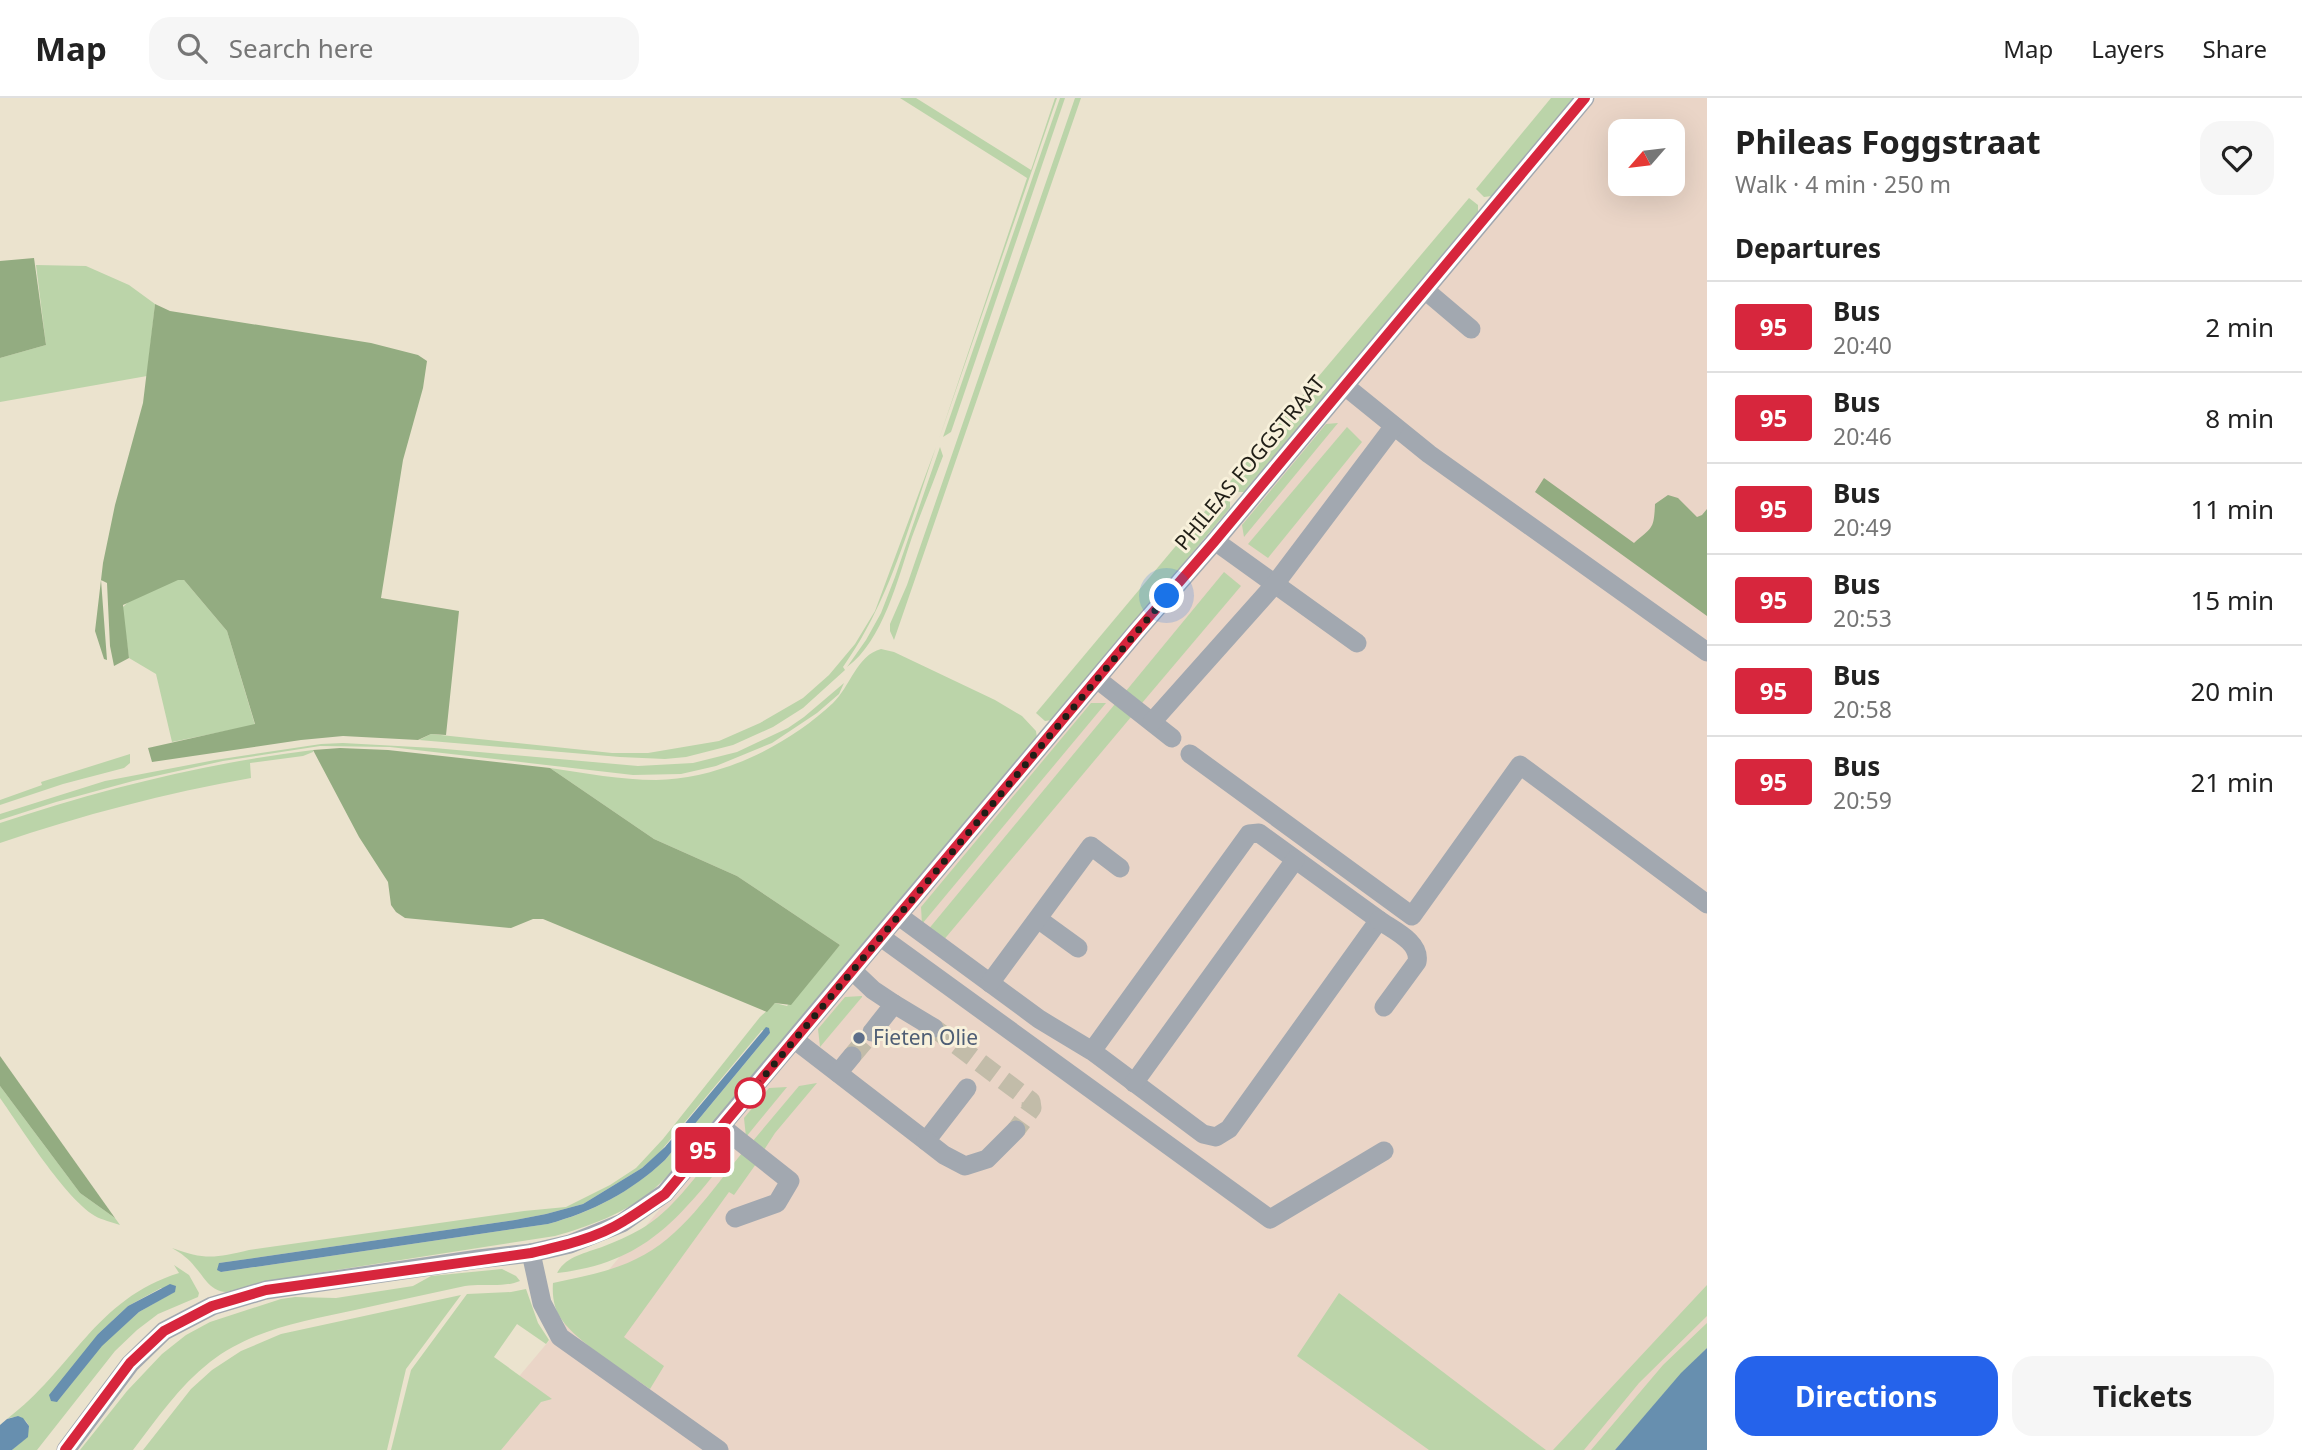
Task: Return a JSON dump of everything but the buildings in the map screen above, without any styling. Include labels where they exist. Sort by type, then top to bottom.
[{"type":"street","name":"PHILEAS FOGGSTRAAT","points":[[66,1449],[130,1363],[164,1331],[212,1306],[266,1290],[531,1253],[570,1244],[622,1223],[665,1194],[1585,98]]},
{"type":"street","points":[[1425,290],[1471,329]]},
{"type":"street","points":[[1345,386],[1429,454],[1707,652]]},
{"type":"street","points":[[1152,723],[1275,584],[1394,426]]},
{"type":"street","points":[[1215,541],[1357,643]]},
{"type":"street","points":[[1097,679],[1172,738]]},
{"type":"street","points":[[1190,754],[1412,916],[1520,765],[1707,904]]},
{"type":"street","points":[[1092,1051],[1246,837],[1254,833],[1259,833],[1413,944],[1417,962],[1384,1007]]},
{"type":"street","points":[[989,984],[1091,846],[1120,868]]},
{"type":"street","points":[[1134,1083],[1295,860]]},
{"type":"street","points":[[899,916],[989,984],[1092,1051],[1209,1137],[1223,1134],[1229,1129],[1379,920]]},
{"type":"street","points":[[1038,919],[1078,948]]},
{"type":"street","points":[[881,937],[1270,1219],[1384,1151]]},
{"type":"street","points":[[853,971],[873,990],[934,1028]]},
{"type":"street","points":[[872,1032],[894,1004]]},
{"type":"street","points":[[795,1040],[944,1155],[965,1166],[987,1159],[1016,1130]]},
{"type":"street","points":[[838,1073],[852,1056]]},
{"type":"street","points":[[926,1141],[967,1088]]},
{"type":"street","points":[[722,1127],[790,1181],[777,1203],[735,1218]]},
{"type":"street","points":[[531,1253],[542,1303],[560,1337],[719,1450]]},
{"type":"shaded area","points":[[1596,98],[1707,98],[1707,1450],[457,1450]]},
{"type":"green space","points":[[900,98],[916,98],[1031,170],[1057,98],[939,439],[1027,178]]},
{"type":"green space","points":[[1060,98],[1065,98],[951,432],[943,437]]},
{"type":"green space","points":[[1075,98],[1081,98],[894,640],[890,624],[907,585]]},
{"type":"green space","points":[[1551,98],[1574,98],[1492,196],[1484,197],[1476,189]]},
{"type":"green space","points":[[1469,198],[1478,205],[1478,212],[1244,492],[1236,492],[1227,485]]},
{"type":"green space","points":[[34,258],[46,345],[0,358],[0,261]]},
{"type":"green space","points":[[36,265],[86,266],[129,285],[155,304],[147,376],[0,402],[0,358],[46,345]]},
{"type":"green space","points":[[155,304],[170,311],[371,343],[418,355],[427,361],[423,388],[403,460],[381,598],[459,611],[446,735],[431,734],[418,740],[343,736],[152,762],[148,748],[255,724],[227,631],[184,580],[178,580],[123,605],[129,658],[114,666],[110,646],[107,583],[101,580],[115,505],[143,403]]},
{"type":"green space","points":[[1338,423],[1244,537],[1242,525],[1326,424]]},
{"type":"green space","points":[[1347,427],[1362,442],[1268,558],[1248,544]]},
{"type":"green space","points":[[936,447],[886,588],[874,615],[843,667],[845,670],[803,708],[773,727],[733,745],[686,757],[665,759],[419,740],[431,734],[612,753],[648,753],[719,741],[760,723],[803,698],[829,675],[855,644],[875,611]]},
{"type":"green space","points":[[940,447],[943,456],[888,608],[860,656],[847,667],[881,613]]},
{"type":"green space","points":[[1544,478],[1634,543],[1651,527],[1655,504],[1668,495],[1678,498],[1697,517],[1707,509],[1707,616],[1535,492]]},
{"type":"green space","points":[[1221,492],[1230,500],[1230,508],[1052,720],[1045,721],[1036,713]]},
{"type":"green space","points":[[1224,572],[1241,586],[1142,703],[1126,691]]},
{"type":"green space","points":[[178,579],[184,580],[227,631],[255,725],[172,742],[156,674],[129,658],[122,608],[128,602]]},
{"type":"green space","points":[[101,580],[107,660],[104,659],[95,631]]},
{"type":"green space","points":[[881,649],[894,652],[995,700],[1022,716],[1036,731],[1037,738],[680,1163],[652,1191],[606,1218],[555,1236],[298,1276],[226,1292],[212,1287],[190,1261],[172,1248],[193,1255],[219,1256],[566,1207],[610,1185],[636,1168],[663,1139],[760,1017],[775,1003],[787,1006],[840,945],[737,876],[654,839],[550,768],[616,778],[656,780],[704,774],[728,767],[774,746],[815,719],[833,703],[860,665],[873,652]],"holes":[[[762,1030],[770,1033],[665,1160],[638,1182],[596,1207],[548,1224],[221,1272],[219,1263],[515,1220],[583,1204],[642,1168],[659,1153]]]},
{"type":"green space","points":[[844,683],[839,694],[817,713],[772,743],[716,766],[681,774],[633,775],[390,747],[320,746],[223,761],[133,781],[0,820],[0,814],[105,781],[215,760],[321,744],[434,748],[638,766],[693,763],[737,752],[788,728]]},
{"type":"green space","points":[[1091,703],[1106,703],[922,924],[921,907]]},
{"type":"green space","points":[[1115,704],[1131,717],[942,942],[927,931]]},
{"type":"green space","points":[[313,750],[303,756],[250,763],[251,778],[124,806],[0,843],[0,823],[77,799],[194,770]]},
{"type":"green space","points":[[313,750],[388,750],[550,768],[654,839],[737,876],[840,945],[791,1005],[775,1003],[767,1012],[543,919],[533,919],[511,928],[405,918],[391,905],[388,882],[359,837]]},
{"type":"green space","points":[[130,754],[130,763],[124,768],[63,784],[0,805],[0,800],[42,785],[41,782]]},
{"type":"green space","points":[[862,996],[820,1047],[818,1029],[845,997]]},
{"type":"green space","points":[[0,1056],[115,1218],[80,1193],[0,1086]]},
{"type":"green space","points":[[817,1083],[764,1150],[752,1142],[799,1086]]},
{"type":"green space","points":[[0,1086],[80,1193],[115,1218],[120,1225],[95,1216],[70,1194],[44,1162],[0,1098]]},
{"type":"green space","points":[[787,1087],[746,1137],[744,1118],[769,1088]]},
{"type":"green space","points":[[734,1150],[679,1215],[639,1247],[616,1259],[589,1268],[557,1273],[571,1259],[622,1239],[652,1222],[682,1194],[716,1152]]},
{"type":"green space","points":[[742,1153],[756,1164],[734,1195],[729,1192],[624,1337],[664,1366],[650,1389],[603,1357],[569,1329],[555,1307],[553,1283],[616,1267],[652,1250],[694,1212]]},
{"type":"green space","points":[[174,1265],[189,1275],[199,1293],[198,1297],[158,1314],[137,1330],[115,1351],[37,1450],[12,1450],[27,1437],[29,1426],[20,1417],[7,1419],[30,1400],[86,1337],[126,1300],[150,1285],[179,1273]],"holes":[[[161,1288],[174,1292],[139,1312],[101,1346],[57,1402],[98,1334],[128,1306]]]},
{"type":"green space","points":[[502,1269],[520,1281],[465,1286],[317,1318],[261,1334],[210,1362],[169,1403],[133,1450],[80,1450],[127,1391],[162,1354],[186,1335],[210,1322],[281,1299],[336,1298],[413,1286],[431,1276]]},
{"type":"green space","points":[[1707,1285],[1707,1316],[1639,1383],[1584,1450],[1553,1450]]},
{"type":"green space","points":[[526,1289],[538,1323],[549,1340],[546,1344],[517,1324],[494,1357],[552,1399],[541,1402],[501,1450],[391,1450],[411,1370],[467,1294]]},
{"type":"green space","points":[[1339,1293],[1546,1450],[1429,1450],[1297,1356]]},
{"type":"green space","points":[[461,1295],[406,1369],[387,1450],[143,1450],[191,1389],[212,1370],[241,1351],[281,1334]]},
{"type":"green space","points":[[1707,1323],[1707,1348],[1615,1450],[1591,1450],[1663,1365]]},
{"type":"water","points":[[766,1027],[770,1033],[665,1160],[639,1182],[595,1207],[548,1224],[221,1272],[217,1270],[219,1263],[515,1220],[583,1204],[642,1168],[665,1147]]},
{"type":"water","points":[[170,1284],[176,1286],[175,1292],[139,1312],[102,1346],[57,1402],[51,1401],[49,1395],[98,1334],[128,1306]]},
{"type":"water","points":[[1707,1348],[1707,1450],[1615,1450],[1681,1373]]},
{"type":"water","points":[[18,1416],[29,1426],[28,1437],[12,1450],[0,1450],[0,1425],[7,1419]]},
{"type":"tunnel","points":[[934,1028],[1031,1101],[1032,1108],[1016,1130]]},
{"type":"tunnel","points":[[852,1056],[872,1032]]},
{"type":"bus line","name":"95","points":[[65,1450],[130,1363],[164,1331],[212,1306],[266,1290],[551,1249],[622,1223],[665,1194],[1585,98]]},
{"type":"place","name":"Fieten Olie","points":[[859,1038]]},
{"type":"route","points":[[750,1093],[1167,596]]}]
